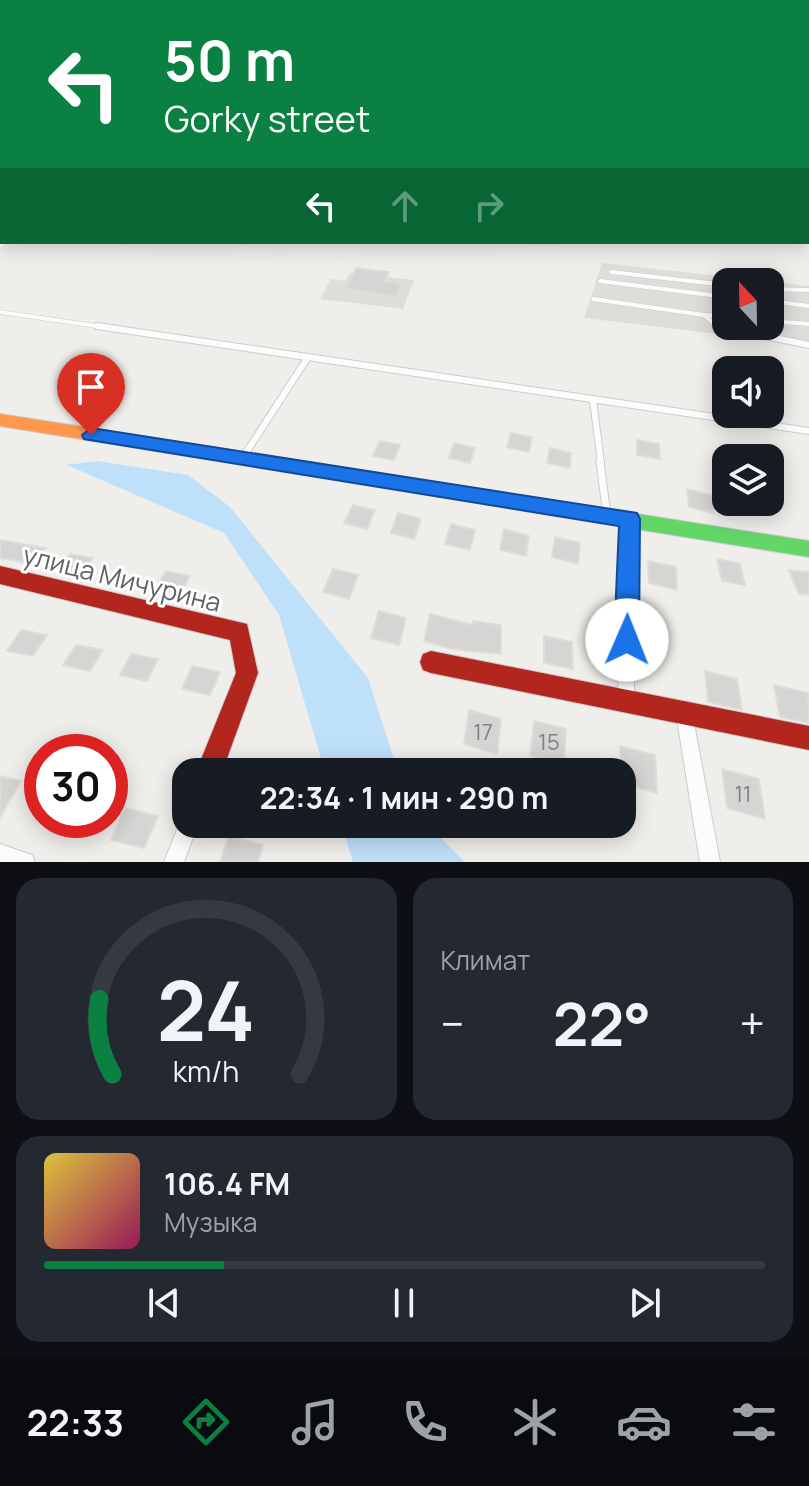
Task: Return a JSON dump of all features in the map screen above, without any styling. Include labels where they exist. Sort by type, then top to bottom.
[{"type":"main road","points":[[0,420],[809,549]]},
{"type":"main road","name":"улица Мичурина","points":[[0,575],[239,632],[247,673],[214,758]]},
{"type":"main road","points":[[431,662],[809,738]]},
{"type":"street","points":[[626,700],[629,519]]},
{"type":"street","points":[[684,713],[710,862]]},
{"type":"street","points":[[174,862],[183,838]]},
{"type":"street","points":[[0,854],[25,862]]},
{"type":"lane","points":[[611,272],[712,283]]},
{"type":"lane","points":[[600,281],[712,295]]},
{"type":"lane","points":[[784,291],[809,290]]},
{"type":"lane","points":[[593,299],[712,316]]},
{"type":"lane","points":[[784,303],[809,306]]},
{"type":"lane","points":[[0,312],[809,431]]},
{"type":"lane","points":[[704,315],[718,328],[809,345]]},
{"type":"lane","points":[[784,322],[809,324]]},
{"type":"lane","points":[[242,459],[308,357]]},
{"type":"lane","points":[[593,400],[607,516]]},
{"type":"shaded area","points":[[602,263],[712,275],[712,333],[584,318]]},
{"type":"shaded area","points":[[350,273],[414,280],[403,309],[320,299],[331,279],[345,281]]},
{"type":"shaded area","points":[[784,283],[809,286],[809,345],[767,340],[784,340]]},
{"type":"water","points":[[97,461],[188,475],[230,507],[368,678],[394,758],[321,758],[279,615],[224,533],[67,465]]},
{"type":"water","points":[[345,838],[441,838],[465,862],[353,862]]},
{"type":"building","points":[[356,268],[389,272],[385,281],[401,283],[396,297],[345,288]]},
{"type":"building","points":[[511,433],[532,437],[529,452],[507,447]]},
{"type":"building","points":[[637,440],[659,444],[660,459],[637,455]]},
{"type":"building","points":[[380,441],[400,445],[394,460],[373,456]]},
{"type":"building","points":[[454,443],[475,448],[470,463],[449,458]]},
{"type":"building","points":[[550,448],[571,453],[570,468],[547,463]]},
{"type":"building","points":[[687,489],[712,495],[712,513],[689,507]]},
{"type":"building","points":[[353,505],[375,510],[367,529],[344,523]]},
{"type":"building","points":[[398,513],[421,519],[414,539],[391,533]]},
{"type":"building","points":[[451,524],[475,530],[470,550],[445,544]]},
{"type":"building","points":[[504,529],[529,536],[526,556],[500,550]]},
{"type":"building","points":[[555,537],[580,543],[578,564],[552,557]]},
{"type":"building","points":[[0,540],[46,548],[34,564],[0,558]]},
{"type":"building","points":[[70,554],[93,558],[81,575],[58,570]]},
{"type":"building","points":[[717,559],[740,563],[745,585],[722,581]]},
{"type":"building","points":[[648,561],[676,567],[677,590],[649,583]]},
{"type":"building","points":[[333,569],[358,575],[349,599],[323,592]]},
{"type":"building","points":[[789,570],[809,572],[809,595],[799,594]]},
{"type":"building","points":[[166,571],[190,576],[181,593],[156,588]]},
{"type":"building","points":[[379,611],[406,618],[399,645],[371,638]]},
{"type":"building","points":[[430,614],[473,625],[473,621],[501,625],[501,654],[452,649],[424,641]]},
{"type":"building","points":[[21,630],[47,635],[33,656],[7,651]]},
{"type":"building","points":[[544,636],[572,642],[573,669],[544,663]]},
{"type":"building","points":[[76,645],[103,650],[90,671],[63,665]]},
{"type":"building","points":[[131,654],[158,659],[147,681],[120,675]]},
{"type":"building","points":[[192,666],[220,672],[210,695],[182,689]]},
{"type":"building","points":[[705,671],[737,679],[742,710],[708,702]]},
{"type":"building","points":[[774,685],[808,693],[809,723],[780,717]]},
{"type":"building","points":[[469,710],[501,719],[497,754],[464,744]]},
{"type":"building","points":[[534,721],[566,729],[564,758],[530,756]]},
{"type":"building","points":[[620,746],[655,755],[657,793],[636,787],[636,758],[621,758]]},
{"type":"building","points":[[722,769],[759,779],[765,819],[727,808]]},
{"type":"building","points":[[0,776],[21,781],[0,817]]},
{"type":"building","points":[[128,809],[158,816],[144,848],[111,840],[128,838]]},
{"type":"building","points":[[228,838],[263,845],[258,862],[220,862]]},
{"type":"railway","points":[[120,244],[239,257],[322,259],[550,244]]},
{"type":"railway","points":[[239,244],[285,249]]},
{"type":"traffic: fast","points":[[353,476],[809,549]]},
{"type":"traffic: slow","points":[[0,420],[353,476]]},
{"type":"traffic: jam","points":[[0,575],[239,632],[247,673],[214,758]]},
{"type":"traffic: jam","points":[[431,662],[809,738]]},
{"type":"route","points":[[91,435],[629,519],[627,640]]}]
